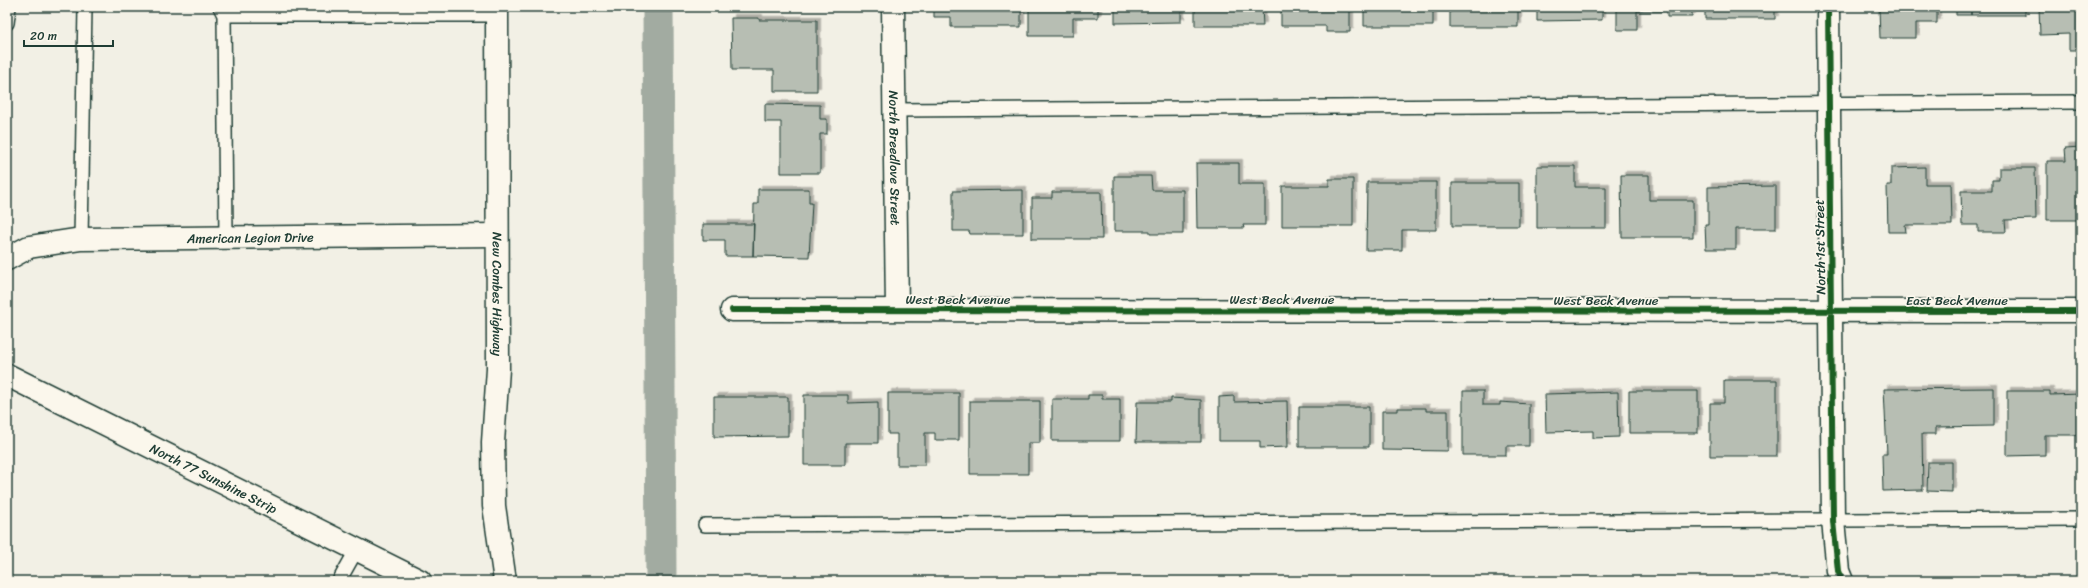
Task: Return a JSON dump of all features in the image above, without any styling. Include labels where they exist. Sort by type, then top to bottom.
[{"type":"street","name":"North Breedlove Street","points":[[893,7],[897,309]]},
{"type":"street","name":"North 1st Street","points":[[1828,7],[1832,311],[1832,521],[1838,571],[1842,581]]},
{"type":"street","name":"New Combes Highway","points":[[497,11],[498,369],[494,442],[494,506],[505,581]]},
{"type":"street","name":"American Legion Drive","points":[[7,258],[29,247],[82,239],[497,235]]},
{"type":"street","name":"West Beck Avenue","points":[[732,310],[1832,311]]},
{"type":"street","name":"East Beck Avenue","points":[[1832,311],[2081,311]]},
{"type":"street","name":"North 77 Sunshine Strip","points":[[7,375],[420,581]]},
{"type":"lane","points":[[7,23],[9,7]]},
{"type":"lane","points":[[82,239],[85,7]]},
{"type":"lane","points":[[226,237],[222,11],[497,11]]},
{"type":"lane","points":[[894,110],[2081,102]]},
{"type":"lane","points":[[705,525],[2081,520]]},
{"type":"lane","points":[[339,581],[357,549]]},
{"type":"building","points":[[934,7],[1021,7],[1021,27],[951,27],[951,17],[934,17]]},
{"type":"building","points":[[1029,7],[1098,7],[1098,18],[1073,18],[1073,36],[1029,36]]},
{"type":"building","points":[[1115,7],[1181,7],[1181,22],[1115,23]]},
{"type":"building","points":[[1195,7],[1262,7],[1263,26],[1195,26]]},
{"type":"building","points":[[1281,7],[1350,7],[1350,32],[1326,32],[1326,26],[1281,26]]},
{"type":"building","points":[[1364,7],[1433,7],[1433,26],[1364,26]]},
{"type":"building","points":[[1450,7],[1518,7],[1518,27],[1450,27]]},
{"type":"building","points":[[1537,7],[1602,7],[1602,20],[1537,21]]},
{"type":"building","points":[[1617,7],[1692,7],[1692,17],[1667,17],[1667,11],[1637,11],[1637,30],[1617,30]]},
{"type":"building","points":[[1705,7],[1775,7],[1775,19],[1705,19]]},
{"type":"building","points":[[1879,7],[1937,7],[1937,23],[1916,23],[1916,38],[1880,38]]},
{"type":"building","points":[[1956,7],[1971,7],[1971,15],[1956,15]]},
{"type":"building","points":[[1971,7],[2025,7],[2025,15],[1971,15]]},
{"type":"building","points":[[2039,7],[2081,7],[2081,50],[2069,50],[2069,34],[2040,35]]},
{"type":"building","points":[[731,18],[759,18],[759,20],[817,20],[817,91],[774,91],[774,70],[732,70]]},
{"type":"building","points":[[765,104],[820,105],[820,119],[827,119],[827,134],[820,134],[820,173],[781,173],[781,122],[765,122]]},
{"type":"building","points":[[2081,147],[2081,220],[2047,220],[2047,161],[2066,161],[2065,148]]},
{"type":"building","points":[[1196,163],[1239,163],[1239,184],[1265,184],[1265,225],[1243,225],[1244,228],[1197,228]]},
{"type":"building","points":[[1537,166],[1575,166],[1575,187],[1606,187],[1606,228],[1537,228]]},
{"type":"building","points":[[1925,167],[1925,184],[1951,184],[1952,225],[1905,225],[1906,232],[1888,232],[1887,185],[1891,185],[1891,168]]},
{"type":"building","points":[[1999,168],[2035,168],[2036,219],[2005,220],[2006,232],[1978,232],[1978,225],[1962,225],[1961,191],[1992,191],[1992,180],[1999,180]]},
{"type":"building","points":[[1621,175],[1649,175],[1649,200],[1693,200],[1693,237],[1622,237]]},
{"type":"building","points":[[1114,176],[1151,176],[1152,190],[1183,190],[1183,234],[1150,234],[1150,231],[1114,231]]},
{"type":"building","points":[[1329,179],[1353,179],[1353,226],[1282,226],[1282,186],[1329,186]]},
{"type":"building","points":[[1367,182],[1436,182],[1436,230],[1402,230],[1402,250],[1366,250]]},
{"type":"building","points":[[1452,183],[1519,183],[1519,226],[1452,226]]},
{"type":"building","points":[[1776,186],[1776,229],[1736,229],[1736,249],[1706,249],[1705,224],[1708,224],[1708,187]]},
{"type":"building","points":[[758,189],[809,189],[809,203],[812,203],[809,257],[753,256],[754,204],[758,204]]},
{"type":"building","points":[[1023,190],[1023,234],[970,234],[969,231],[953,231],[953,191]]},
{"type":"building","points":[[1052,192],[1101,192],[1102,239],[1032,239],[1032,198],[1052,198]]},
{"type":"building","points":[[703,224],[754,224],[753,256],[725,256],[725,240],[703,240]]},
{"type":"building","points":[[1724,380],[1777,380],[1777,456],[1710,456],[1710,403],[1724,403]]},
{"type":"building","points":[[1994,388],[1994,426],[1936,427],[1936,434],[1922,434],[1923,490],[1883,491],[1882,454],[1887,454],[1884,389]]},
{"type":"building","points":[[1463,391],[1483,391],[1483,405],[1500,405],[1500,402],[1529,404],[1529,446],[1506,446],[1506,455],[1463,455]]},
{"type":"building","points":[[1629,391],[1698,391],[1698,433],[1629,433]]},
{"type":"building","points":[[2007,391],[2050,391],[2050,395],[2081,394],[2081,435],[2045,435],[2045,455],[2007,456]]},
{"type":"building","points":[[1618,392],[1619,437],[1593,438],[1593,431],[1546,432],[1545,394]]},
{"type":"building","points":[[888,393],[959,393],[959,440],[935,440],[935,433],[925,433],[925,465],[897,465],[897,434],[888,434]]},
{"type":"building","points":[[804,395],[848,395],[848,403],[878,402],[878,443],[845,443],[845,465],[804,465]]},
{"type":"building","points":[[1088,395],[1102,395],[1102,399],[1120,399],[1120,441],[1052,441],[1052,399],[1088,399]]},
{"type":"building","points":[[1234,396],[1234,402],[1287,401],[1288,447],[1260,448],[1260,441],[1219,441],[1219,397]]},
{"type":"building","points":[[714,397],[788,397],[788,436],[714,437]]},
{"type":"building","points":[[1171,398],[1201,400],[1201,442],[1136,442],[1137,402],[1171,402]]},
{"type":"building","points":[[970,401],[1040,401],[1040,443],[1028,443],[1028,474],[970,474]]},
{"type":"building","points":[[1299,407],[1369,407],[1369,447],[1299,447]]},
{"type":"building","points":[[1398,408],[1426,408],[1426,411],[1448,411],[1448,451],[1382,450],[1382,411],[1398,411]]},
{"type":"building","points":[[1928,462],[1952,462],[1952,492],[1927,491]]},
{"type":"waterway","points":[[658,7],[661,581]]},
{"type":"cycle path","points":[[1828,7],[1833,521],[1838,571],[1842,581]]},
{"type":"cycle path","points":[[732,310],[2081,311]]}]
